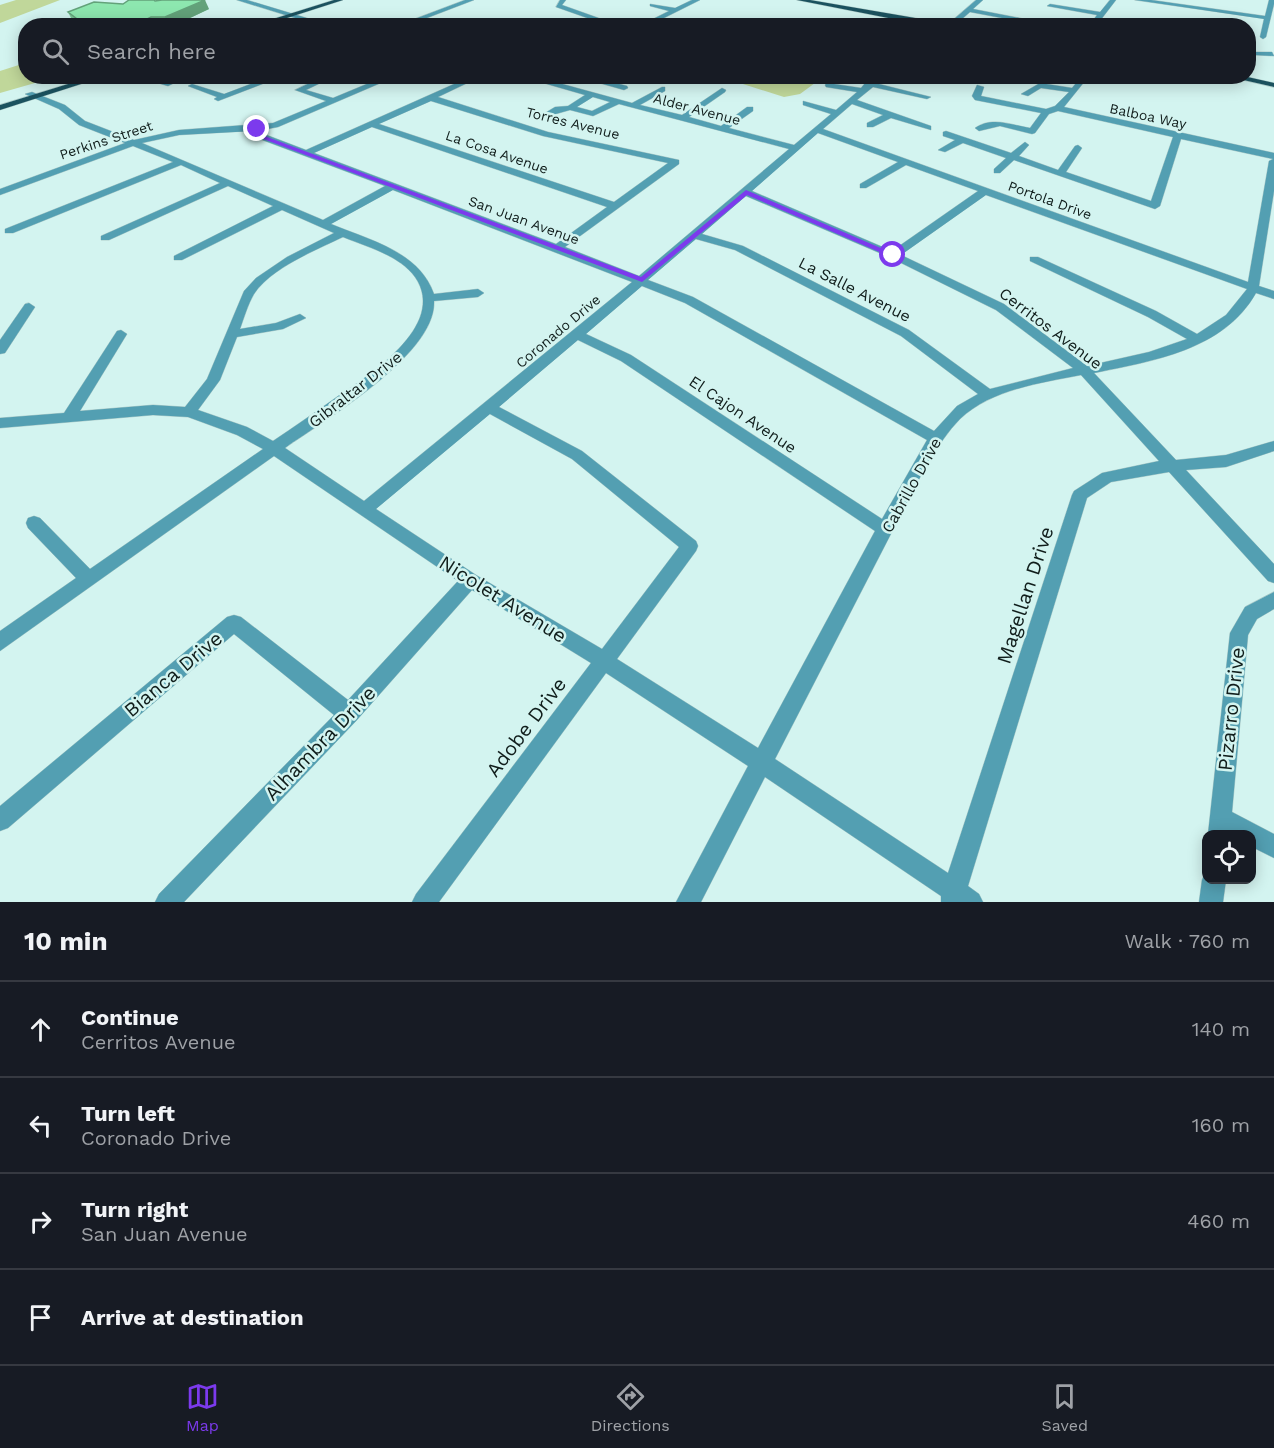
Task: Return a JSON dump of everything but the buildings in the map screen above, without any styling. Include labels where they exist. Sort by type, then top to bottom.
[{"type":"main road","points":[[288,18],[340,0]]},
{"type":"main road","points":[[800,0],[913,18]]},
{"type":"main road","points":[[817,0],[903,18]]},
{"type":"main road","points":[[845,6],[856,0]]},
{"type":"main road","points":[[285,18],[348,1]]},
{"type":"main road","points":[[1256,81],[1274,85]]},
{"type":"main road","points":[[0,108],[64,84]]},
{"type":"main road","points":[[0,102],[74,84]]},
{"type":"street","points":[[240,0],[300,18]]},
{"type":"street","points":[[421,18],[471,0]]},
{"type":"street","points":[[563,0],[558,6],[594,18]]},
{"type":"street","points":[[658,18],[697,0]]},
{"type":"street","points":[[958,17],[980,0]]},
{"type":"street","points":[[1099,18],[1113,0]]},
{"type":"street","points":[[1138,0],[1268,18]]},
{"type":"street","points":[[1272,0],[1261,40],[1273,54]]},
{"type":"street","points":[[652,5],[675,10]]},
{"type":"street","points":[[1050,6],[1102,14]]},
{"type":"street","points":[[1186,15],[1190,7]]},
{"type":"street","points":[[969,10],[1014,18]]},
{"type":"street","points":[[958,17],[963,18]]},
{"type":"street","points":[[1256,53],[1273,54]]},
{"type":"street","points":[[192,86],[220,98],[255,84]]},
{"type":"street","points":[[313,84],[299,90],[334,101]]},
{"type":"street","name":"Perkins Street","points":[[0,192],[133,143],[200,127],[257,129],[275,125],[372,84]]},
{"type":"street","points":[[307,153],[462,84]]},
{"type":"street","name":"Alder Avenue","points":[[551,84],[796,148]]},
{"type":"street","points":[[562,87],[568,84]]},
{"type":"street","points":[[609,84],[624,88]]},
{"type":"street","points":[[830,84],[869,84],[927,97]]},
{"type":"street","name":"Coronado Drive","points":[[365,509],[577,335],[869,84]]},
{"type":"street","points":[[980,87],[976,96],[978,98],[1046,112],[1058,108],[1080,84]]},
{"type":"street","points":[[1025,94],[1040,85],[1074,91]]},
{"type":"street","points":[[632,106],[662,89]]},
{"type":"street","points":[[681,119],[722,90]]},
{"type":"street","points":[[894,102],[904,92]]},
{"type":"street","points":[[33,95],[62,107],[82,123],[181,162],[399,257],[421,278],[428,298],[478,293]]},
{"type":"street","points":[[570,108],[591,95]]},
{"type":"street","name":"Torres Avenue","points":[[431,98],[546,134],[676,162],[615,206]]},
{"type":"street","points":[[851,101],[928,129]]},
{"type":"street","points":[[548,115],[558,109],[570,108],[593,114],[616,102]]},
{"type":"street","points":[[806,103],[838,113]]},
{"type":"street","name":"Balboa Way","points":[[1058,108],[1274,156]]},
{"type":"street","points":[[722,129],[750,109]]},
{"type":"street","points":[[979,128],[997,122],[1032,131],[1046,112]]},
{"type":"street","points":[[585,126],[594,120],[593,114]]},
{"type":"street","points":[[870,125],[890,115]]},
{"type":"street","name":"La Cosa Avenue","points":[[371,124],[615,206]]},
{"type":"street","name":"San Juan Avenue","points":[[257,129],[260,136],[642,280],[689,300],[935,438]]},
{"type":"street","name":"Portola Drive","points":[[818,130],[1274,295]]},
{"type":"street","points":[[946,134],[1155,206],[1178,136]]},
{"type":"street","points":[[942,150],[962,140]]},
{"type":"street","points":[[997,171],[1025,145]]},
{"type":"street","points":[[1060,174],[1078,148]]},
{"type":"street","name":"Cabrillo Drive","points":[[688,902],[935,438],[959,413],[988,395],[1015,386],[1156,355],[1198,340],[1230,319],[1253,288],[1274,161]]},
{"type":"street","points":[[9,231],[181,162]]},
{"type":"street","points":[[863,186],[904,162]]},
{"type":"street","points":[[105,238],[227,183]]},
{"type":"street","points":[[322,224],[391,187]]},
{"type":"street","points":[[893,255],[985,191]]},
{"type":"street","name":"Cerritos Avenue","points":[[746,192],[893,255],[1000,307],[1085,370],[1274,576]]},
{"type":"street","points":[[178,258],[281,206]]},
{"type":"street","points":[[557,248],[615,206]]},
{"type":"street","points":[[189,412],[213,380],[248,294],[260,280],[291,259],[342,233]]},
{"type":"street","name":"La Salle Avenue","points":[[694,235],[739,248],[905,333],[988,395]]},
{"type":"street","points":[[1034,259],[1152,314],[1198,340]]},
{"type":"street","name":"Gibraltar Drive","points":[[0,642],[384,371],[406,350],[423,323],[428,298]]},
{"type":"street","points":[[0,350],[29,307]]},
{"type":"street","points":[[232,333],[279,326],[300,318]]},
{"type":"street","points":[[70,415],[121,334]]},
{"type":"street","name":"El Cajon Avenue","points":[[577,335],[626,358],[886,530]]},
{"type":"street","name":"Adobe Drive","points":[[424,902],[690,546],[577,455],[489,408]]},
{"type":"street","name":"Nicolet Avenue","points":[[0,423],[70,415],[153,410],[189,412],[242,431],[275,449],[470,580],[604,661],[761,762],[959,898]]},
{"type":"street","name":"Magellan Drive","points":[[959,898],[1080,495],[1107,477],[1174,466],[1226,461],[1274,446]]},
{"type":"street","points":[[34,523],[89,580]]},
{"type":"street","name":"Alhambra Drive","points":[[167,902],[349,714],[470,580]]},
{"type":"street","name":"Pizarro Drive","points":[[1220,826],[1239,633],[1251,613],[1274,600]]},
{"type":"street","name":"Bianca Drive","points":[[0,820],[234,622],[349,714]]},
{"type":"street","points":[[1220,826],[1274,847]]},
{"type":"street","points":[[1212,902],[1214,884]]},
{"type":"green space","points":[[16,0],[60,0],[0,23],[0,5]]},
{"type":"green space","points":[[18,65],[18,84],[32,84],[0,93],[0,71]]},
{"type":"green space","points":[[743,84],[814,84],[800,94],[784,97]]},
{"type":"route","points":[[257,129],[260,136],[642,280],[746,192],[893,255]]}]
